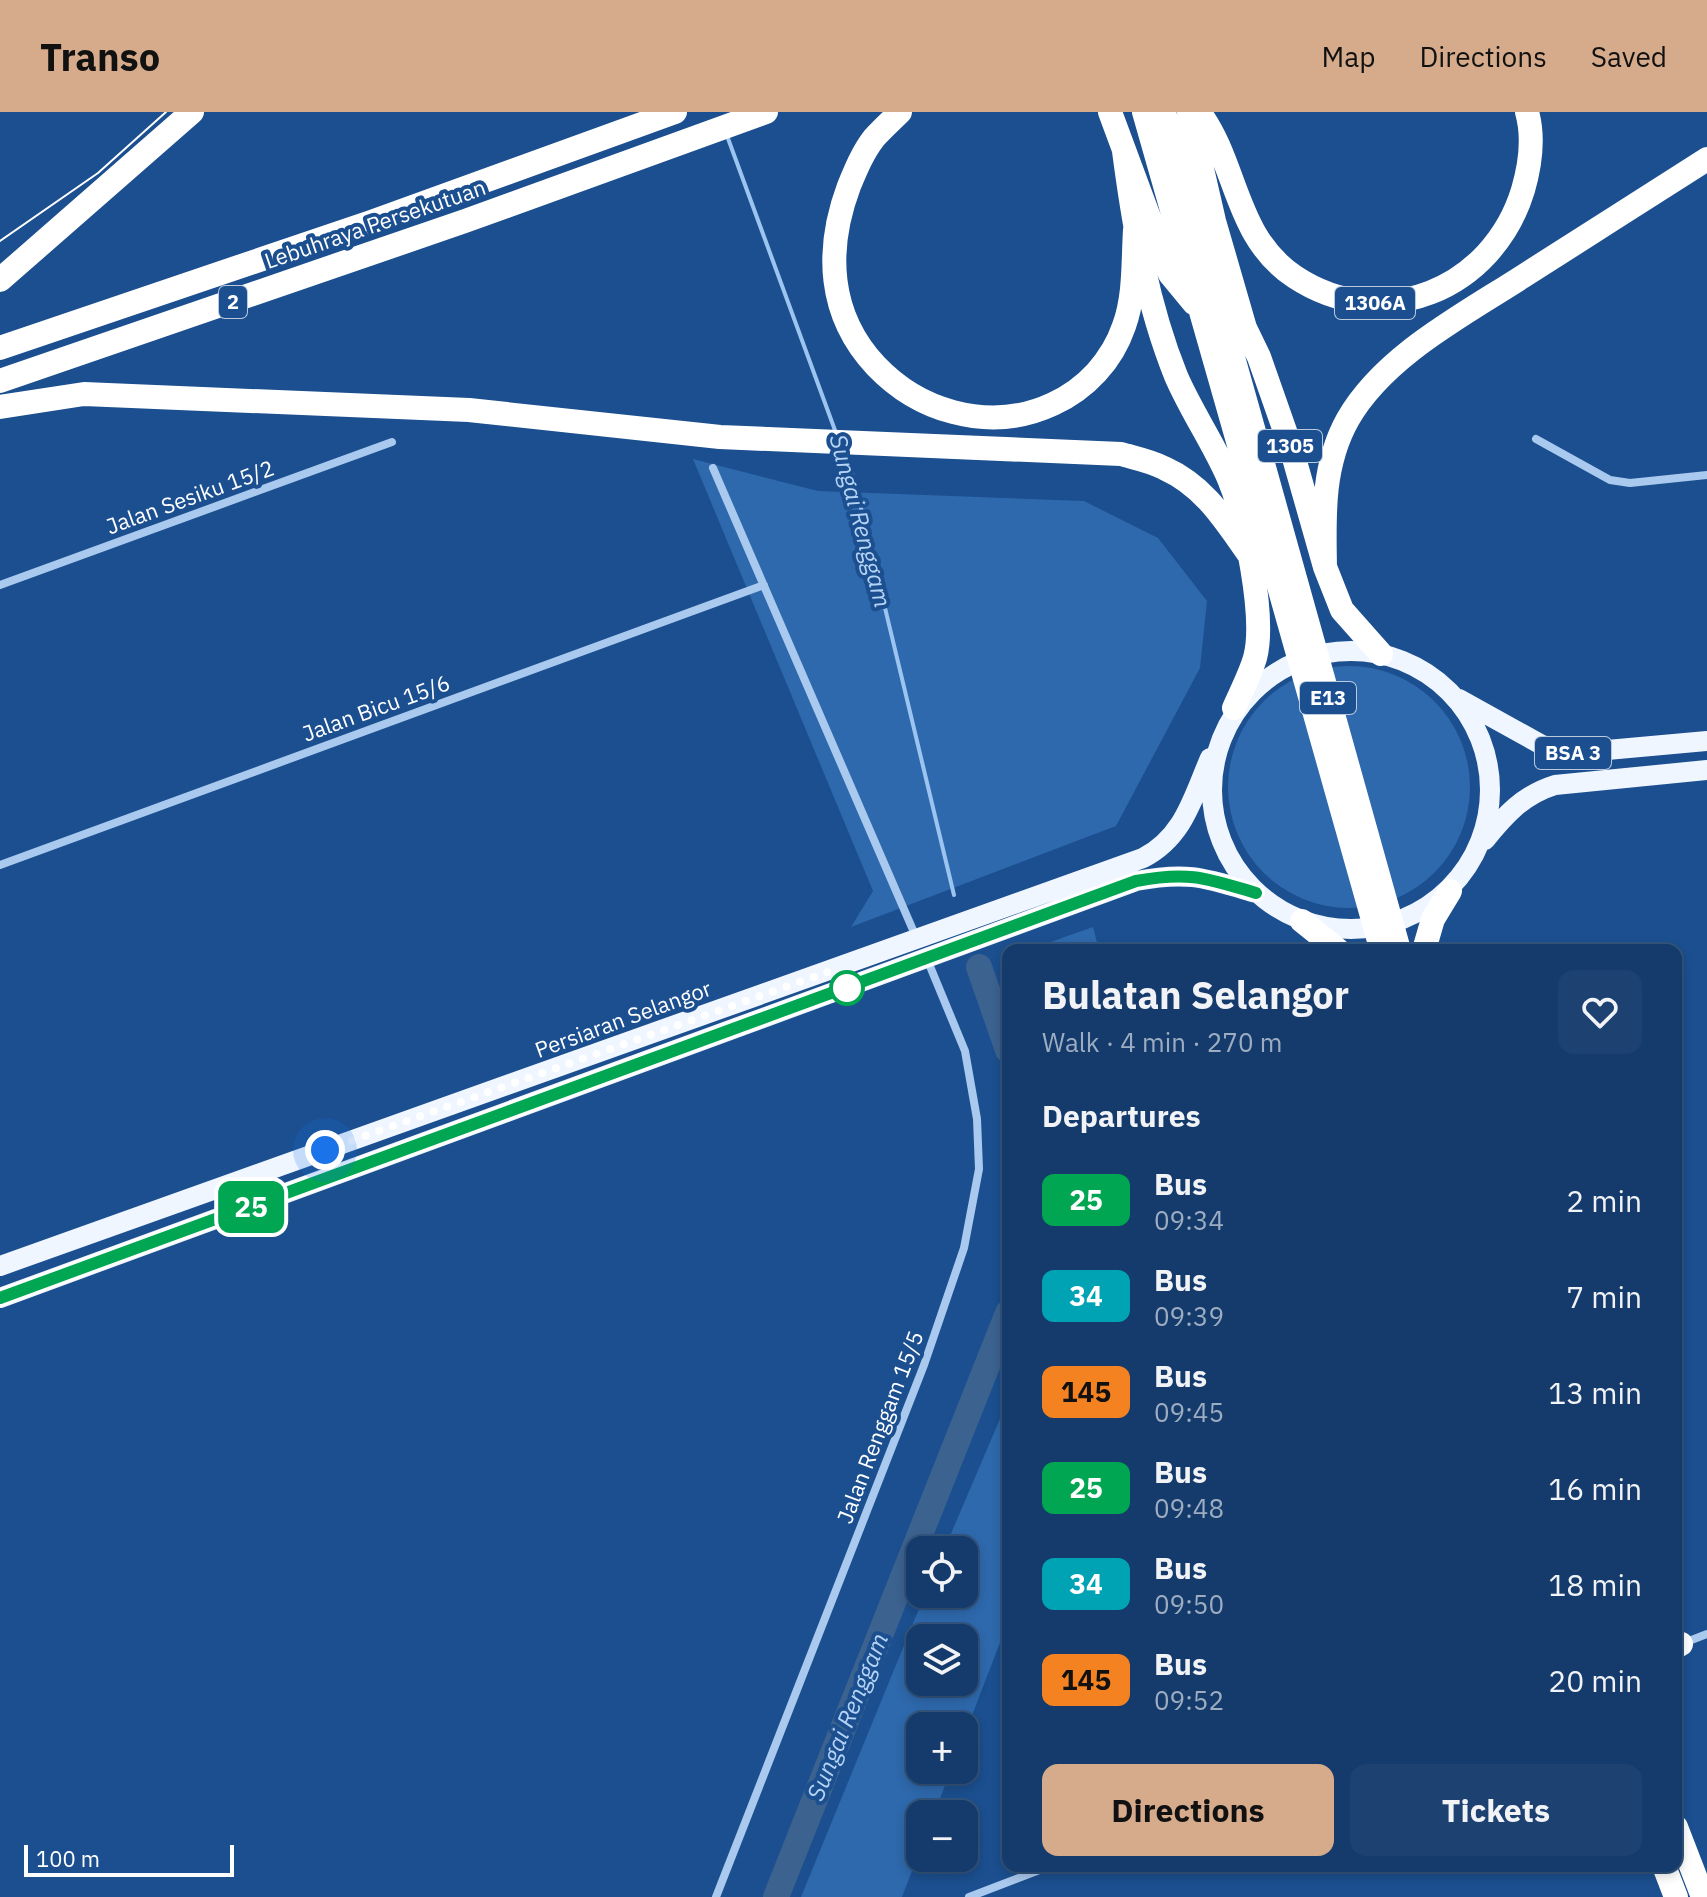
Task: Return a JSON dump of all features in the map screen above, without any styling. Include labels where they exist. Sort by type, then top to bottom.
[{"type":"highway","points":[[0,280],[192,112]]},
{"type":"highway","name":"Lebuhraya Persekutuan","points":[[0,348],[371,222],[675,112]]},
{"type":"highway","points":[[900,112],[874,139],[857,166],[836,227],[833,265],[837,297],[848,328],[866,355],[888,379],[915,399],[976,418],[1037,412],[1071,396],[1099,371],[1124,327],[1132,297],[1135,230]]},
{"type":"highway","points":[[1110,112],[1170,274],[1200,311]]},
{"type":"highway","name":"E13","points":[[1144,112],[1200,311],[1249,449],[1397,944]]},
{"type":"highway","name":"E13","points":[[1164,112],[1244,397],[1249,449],[1380,944]]},
{"type":"highway","points":[[1189,112],[1214,221],[1245,328],[1244,397]]},
{"type":"highway","name":"1306A","points":[[1199,112],[1212,129],[1242,213],[1264,250],[1293,276],[1327,296],[1372,304],[1427,295],[1448,286],[1482,260],[1510,222],[1528,173],[1530,146],[1527,112]]},
{"type":"highway","name":"Lebuhraya Persekutuan","points":[[0,381],[465,221],[758,115]]},
{"type":"highway","points":[[1124,151],[1135,230],[1168,351],[1177,377],[1228,478],[1245,522],[1257,605],[1256,656],[1234,708]]},
{"type":"highway","points":[[1381,654],[1342,610],[1325,567],[1327,476],[1348,419],[1367,392],[1412,348],[1707,159]]},
{"type":"highway","name":"1305","points":[[1245,328],[1259,357],[1292,451],[1325,567]]},
{"type":"highway","points":[[0,407],[84,394],[469,410],[720,437],[1121,454],[1164,467],[1195,486],[1213,503],[1248,553]]},
{"type":"highway","points":[[1426,944],[1433,919],[1450,891]]},
{"type":"highway","points":[[1302,921],[1331,944]]},
{"type":"highway","points":[[1682,1843],[1703,1897]]},
{"type":"highway","points":[[1666,1872],[1676,1897]]},
{"type":"main road","points":[[1326,652],[1381,654],[1419,669],[1452,695],[1473,724],[1486,757],[1489,790],[1487,819],[1479,849],[1466,874],[1450,891],[1402,920],[1371,928],[1343,930],[1302,921],[1271,906],[1256,893],[1234,860],[1220,827],[1210,758],[1234,708],[1274,671],[1326,652]]},
{"type":"main road","name":"BSA 3","points":[[1452,695],[1542,745],[1574,753],[1707,741]]},
{"type":"main road","name":"Persiaran Selangor","points":[[0,1298],[922,949],[1129,864],[1161,848],[1180,827],[1210,758]]},
{"type":"main road","name":"BSA 3","points":[[1479,849],[1501,819],[1535,791],[1555,785],[1707,770]]},
{"type":"main road","name":"Persiaran Selangor","points":[[0,1266],[922,949],[1136,881],[1171,874],[1197,876],[1256,893]]},
{"type":"street","points":[[1536,439],[1610,480],[1630,483],[1707,475]]},
{"type":"street","name":"Jalan Sesiku 15/2","points":[[0,585],[392,442]]},
{"type":"street","points":[[713,468],[922,949]]},
{"type":"street","name":"Jalan Bicu 15/6","points":[[0,865],[764,585]]},
{"type":"street","name":"Jalan Renggam 15/5","points":[[716,1897],[924,1365],[964,1248],[979,1169],[977,1119],[965,1051],[922,949]]},
{"type":"street","points":[[1682,1643],[1707,1634]]},
{"type":"street","points":[[969,1897],[1034,1872]]},
{"type":"shaded area","points":[[693,459],[818,491],[1084,501],[1158,538],[1207,601],[1200,668],[1116,826],[851,927],[873,891]]},
{"type":"shaded area","points":[[1349,666],[1373,668],[1395,675],[1435,701],[1461,741],[1468,763],[1468,811],[1461,833],[1435,873],[1395,899],[1373,906],[1349,908],[1325,906],[1303,899],[1263,873],[1237,833],[1230,811],[1228,787],[1230,763],[1237,741],[1263,701],[1303,675],[1325,668]]},
{"type":"shaded area","points":[[1093,927],[1097,944],[1045,944]]},
{"type":"shaded area","points":[[1002,1414],[1002,1638],[973,1712],[906,1712],[906,1784],[946,1784],[939,1800],[906,1800],[906,1872],[912,1872],[902,1897],[801,1897],[906,1640],[906,1696],[978,1696],[978,1624],[913,1624],[919,1608],[978,1608],[978,1536],[950,1536]]},
{"type":"waterway","name":"Sungai Renggam","points":[[726,133],[836,433]]},
{"type":"waterway","name":"Sungai Renggam","points":[[844,452],[854,479],[954,895]]},
{"type":"waterway","name":"Sungai Renggam","points":[[979,967],[1002,1033]]},
{"type":"waterway","name":"Sungai Renggam","points":[[776,1897],[1002,1328]]},
{"type":"tram line","points":[[0,241],[98,173],[166,112]]},
{"type":"bus line","name":"25","points":[[0,1298],[1136,881],[1171,874],[1197,876],[1256,893]]},
{"type":"route","points":[[325,1150],[828,972],[847,988]]}]
